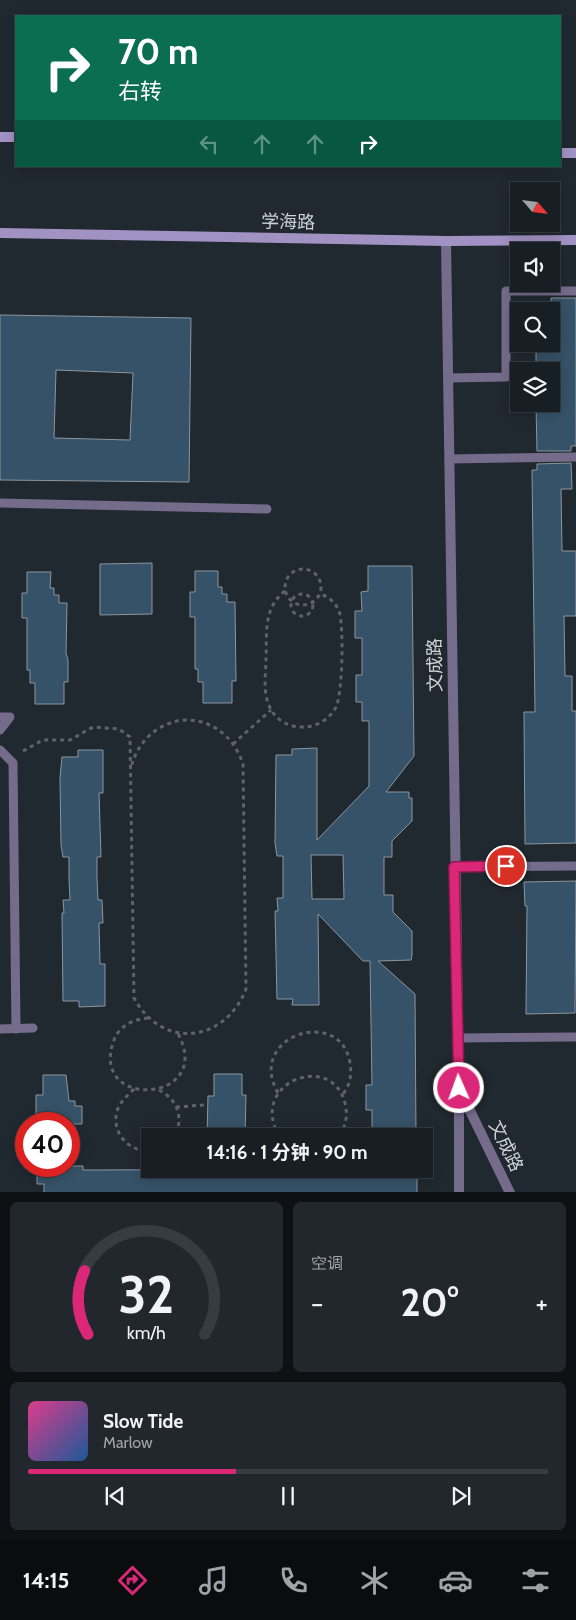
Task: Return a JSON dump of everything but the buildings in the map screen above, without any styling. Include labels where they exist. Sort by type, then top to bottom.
[{"type":"main road","points":[[0,137],[15,137]]},
{"type":"main road","points":[[561,153],[576,154]]},
{"type":"main road","name":"学海路","points":[[0,234],[446,241],[576,240]]},
{"type":"street","name":"文成路","points":[[446,241],[459,1192]]},
{"type":"street","name":"文成路","points":[[459,1088],[510,1192]]},
{"type":"lane","points":[[448,378],[506,377],[506,291],[576,291]]},
{"type":"lane","points":[[449,459],[576,457]]},
{"type":"lane","points":[[0,503],[267,509]]},
{"type":"lane","points":[[0,717],[10,717],[0,730]]},
{"type":"lane","points":[[2,752],[13,763],[16,1029]]},
{"type":"lane","points":[[454,867],[576,866]]},
{"type":"lane","points":[[0,1029],[33,1028]]},
{"type":"lane","points":[[457,1038],[576,1037]]},
{"type":"path","points":[[292,602],[296,596],[301,594],[307,595],[312,602],[312,610],[303,616],[293,611],[292,602],[285,591],[289,575],[302,569],[315,574],[321,586],[320,594],[312,602],[304,605],[292,602]]},
{"type":"path","points":[[285,591],[274,602],[267,618],[266,693],[271,710],[290,726],[306,728],[324,721],[336,707],[341,691],[340,614],[332,600],[320,594]]},
{"type":"path","points":[[233,744],[271,710]]},
{"type":"path","points":[[2,752],[25,751],[43,740],[70,740],[93,727],[119,729],[130,737],[134,998],[148,1018],[160,1026],[177,1032],[196,1033],[218,1025],[236,1010],[246,989],[243,764],[233,744],[223,733],[207,724],[189,720],[177,721],[155,730],[139,746],[131,768]]},
{"type":"path","points":[[148,1018],[130,1022],[122,1028],[112,1046],[112,1067],[125,1084],[134,1089],[144,1092],[159,1090],[173,1081],[184,1063],[182,1042],[177,1032]]},
{"type":"path","points":[[278,1093],[273,1082],[272,1071],[273,1060],[278,1050],[295,1035],[317,1031],[337,1041],[345,1049],[349,1059],[350,1082],[342,1096]]},
{"type":"path","points":[[276,1128],[272,1118],[272,1107],[278,1093],[290,1081],[310,1076],[331,1083],[342,1096],[347,1110],[342,1128]]},
{"type":"path","points":[[134,1089],[122,1101],[117,1110],[117,1130],[129,1146],[141,1150]]},
{"type":"path","points":[[159,1090],[166,1094],[176,1106],[179,1120],[177,1128]]},
{"type":"path","points":[[176,1106],[204,1105]]},
{"type":"route","points":[[459,1088],[454,867],[506,866]]}]
